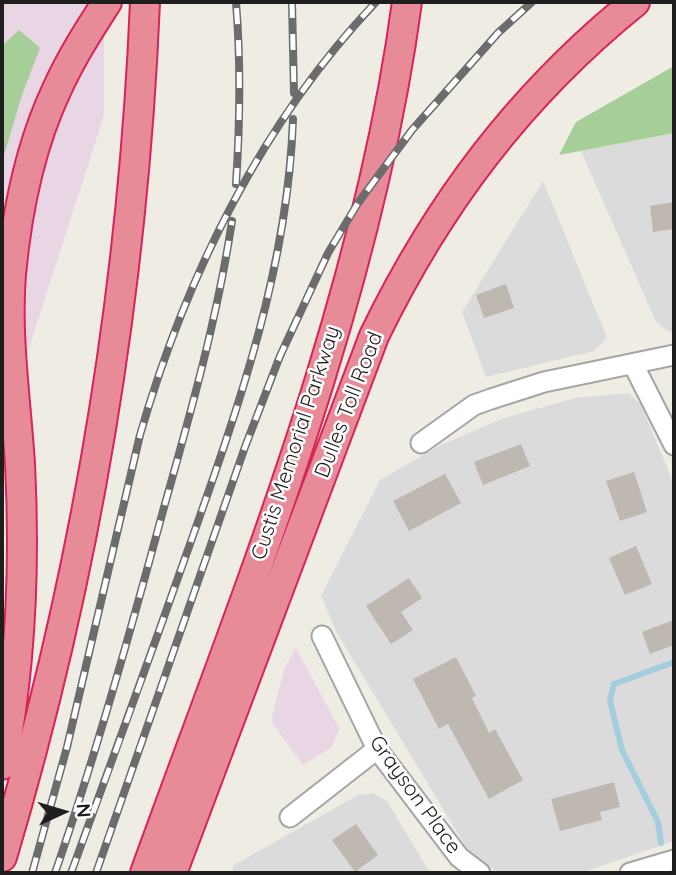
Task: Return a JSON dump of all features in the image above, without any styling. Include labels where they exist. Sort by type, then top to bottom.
[{"type":"highway","points":[[2,765],[15,667],[21,575],[21,482],[9,322],[11,276],[25,186],[40,133],[56,90],[107,2]]},
{"type":"highway","points":[[2,857],[34,746],[65,621],[98,456],[132,198],[145,2]]},
{"type":"highway","name":"Custis Memorial Parkway","points":[[145,873],[292,468],[316,391],[367,206],[388,111],[407,2]]},
{"type":"highway","name":"Dulles Toll Road","points":[[172,873],[370,345],[390,303],[444,209],[501,133],[572,59],[635,2]]},
{"type":"street","points":[[421,443],[474,405],[491,399],[544,382],[674,355]]},
{"type":"street","points":[[634,364],[674,445]]},
{"type":"street","name":"Grayson Place","points":[[322,636],[377,749],[459,857],[480,873]]},
{"type":"street","points":[[290,817],[377,749]]},
{"type":"street","points":[[630,873],[674,860]]},
{"type":"shaded area","points":[[2,2],[104,2],[104,115],[2,432]]},
{"type":"shaded area","points":[[674,133],[674,332],[656,322],[581,151]]},
{"type":"shaded area","points":[[543,181],[607,338],[594,351],[486,377],[462,312]]},
{"type":"shaded area","points":[[629,393],[641,405],[674,484],[674,841],[581,873],[499,873],[466,847],[337,633],[321,596],[380,480],[439,446],[501,419],[575,398]]},
{"type":"shaded area","points":[[296,648],[339,728],[332,747],[303,765],[271,721],[285,666]]},
{"type":"shaded area","points":[[373,793],[387,801],[430,873],[231,873],[234,865],[358,795]]},
{"type":"green space","points":[[19,30],[40,48],[22,95],[2,162],[2,46]]},
{"type":"green space","points":[[674,66],[674,133],[559,155],[576,122]]},
{"type":"building","points":[[674,202],[674,229],[653,232],[650,206]]},
{"type":"building","points":[[506,284],[514,308],[484,318],[476,295]]},
{"type":"building","points":[[521,444],[530,466],[483,485],[474,462]]},
{"type":"building","points":[[634,472],[647,512],[620,521],[606,481]]},
{"type":"building","points":[[445,474],[461,503],[409,531],[393,501]]},
{"type":"building","points":[[636,546],[652,584],[625,595],[609,558]]},
{"type":"building","points":[[409,578],[422,598],[401,612],[413,630],[391,644],[366,606]]},
{"type":"building","points":[[674,620],[674,645],[650,654],[642,632]]},
{"type":"building","points":[[456,657],[476,696],[472,698],[489,733],[495,729],[523,780],[489,799],[448,724],[439,729],[413,679]]},
{"type":"building","points":[[614,782],[620,807],[600,812],[602,820],[560,831],[551,799]]},
{"type":"building","points":[[356,824],[378,855],[355,872],[332,840]]},
{"type":"waterway","points":[[661,843],[658,822],[622,750],[610,701],[614,684],[674,662]]},
{"type":"railway","points":[[236,2],[239,93],[236,184]]},
{"type":"railway","points":[[292,2],[294,93]]},
{"type":"railway","points":[[32,873],[67,747],[140,435],[180,317],[232,204],[263,150],[335,49],[376,2]]},
{"type":"railway","points":[[96,873],[245,447],[280,356],[328,253],[358,203],[412,130],[498,33],[532,2]]},
{"type":"railway","points":[[71,873],[190,544],[243,388],[271,282],[282,228],[293,119]]},
{"type":"railway","points":[[55,873],[112,693],[183,439],[211,331],[232,221]]}]
